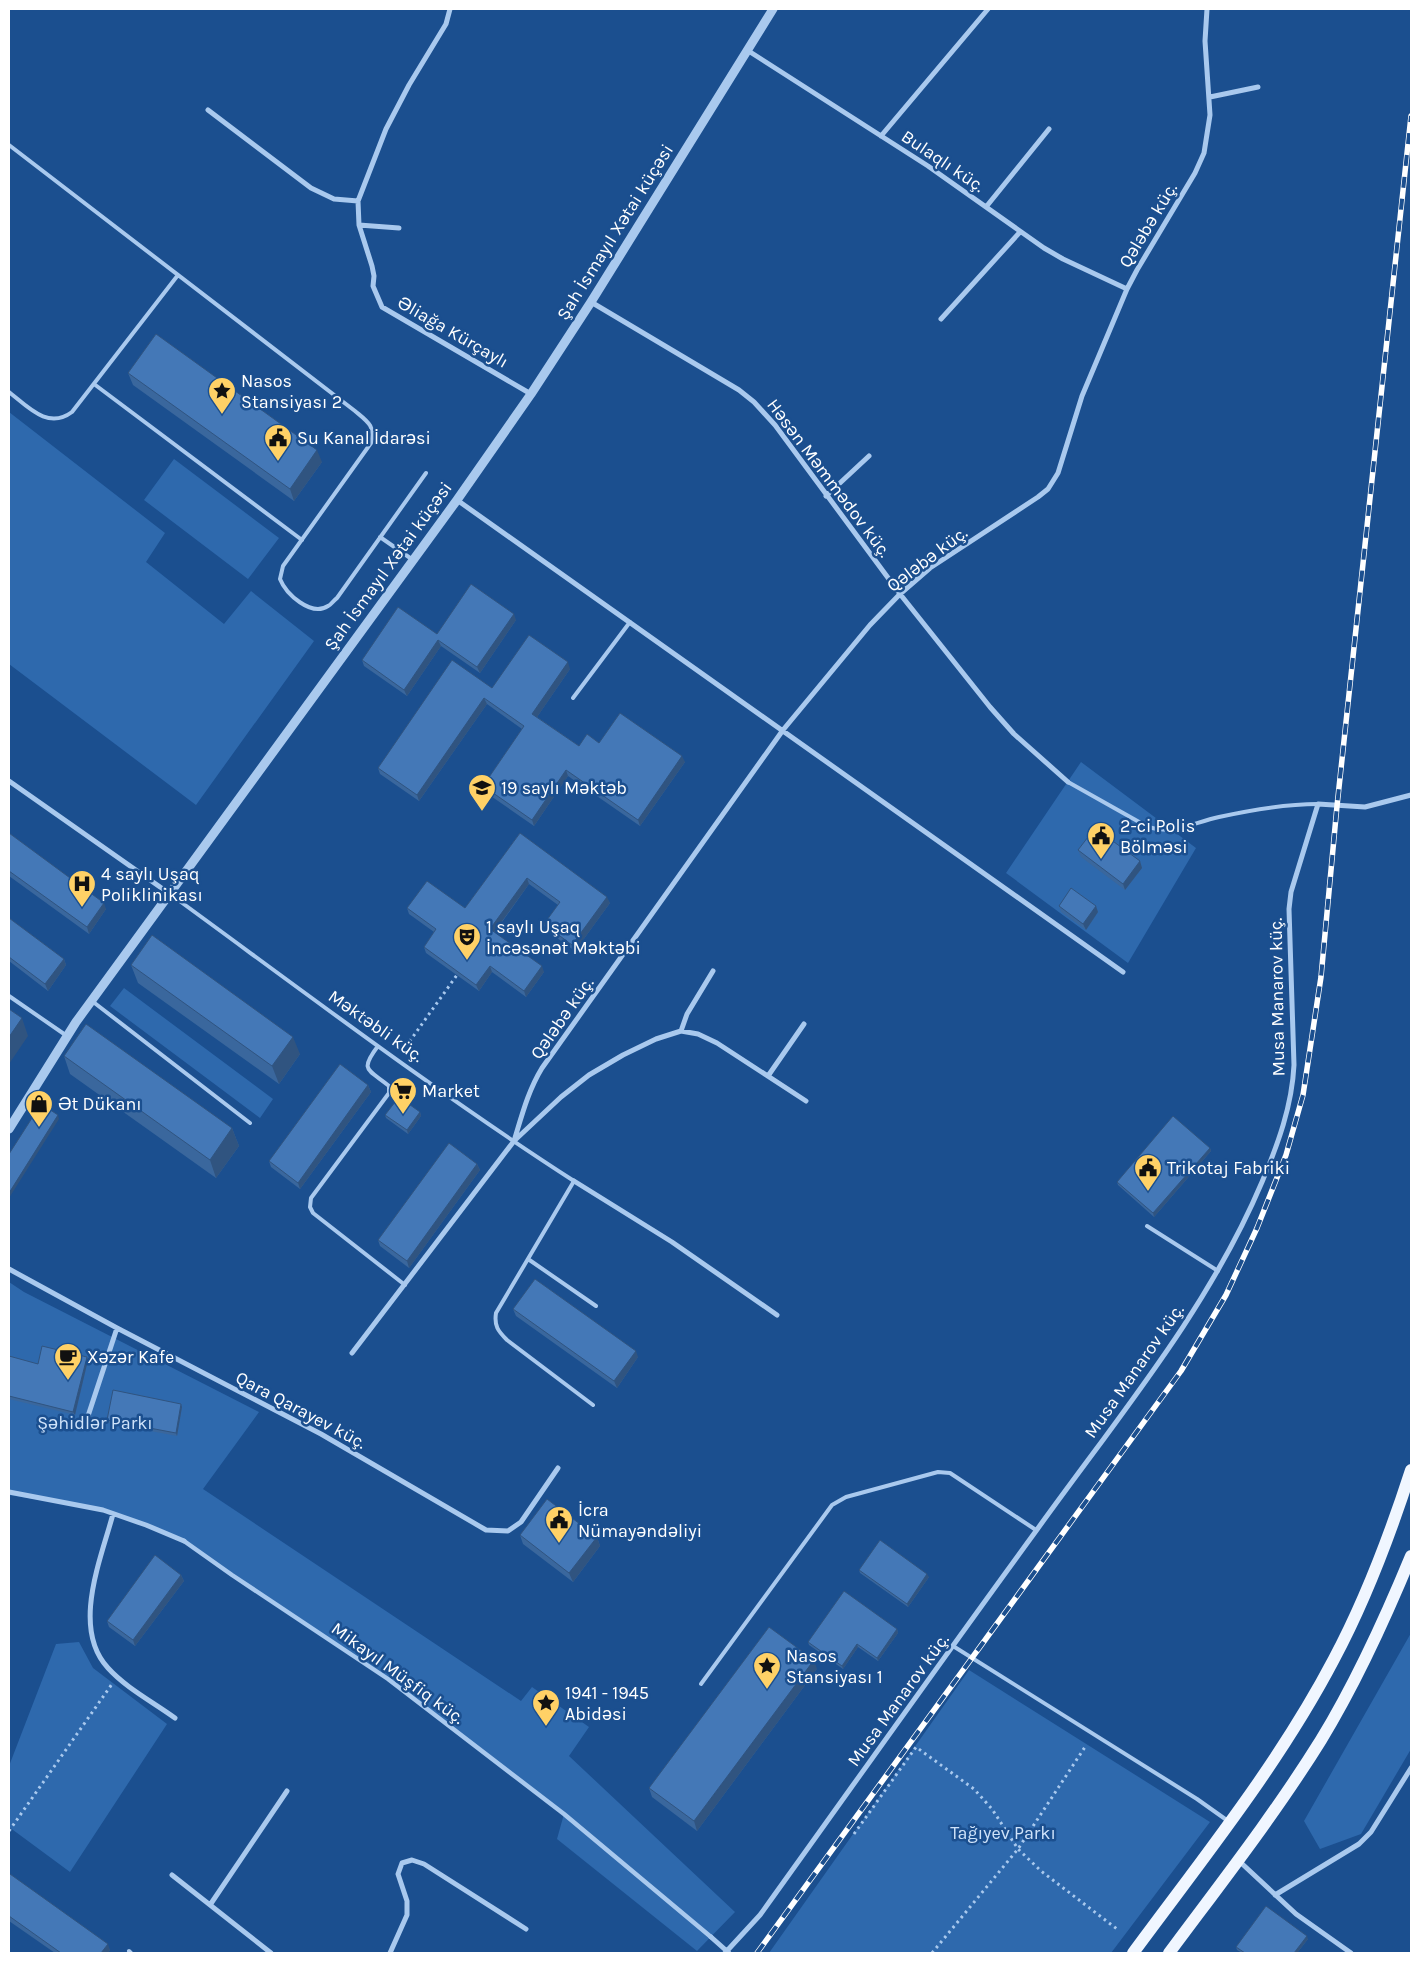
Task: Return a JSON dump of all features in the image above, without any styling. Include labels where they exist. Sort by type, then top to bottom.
[{"type":"main road","points":[[1133,1953],[1230,1822],[1300,1719],[1334,1660],[1364,1598],[1393,1528],[1411,1470]]},
{"type":"main road","points":[[1169,1953],[1282,1799],[1321,1739],[1356,1678],[1384,1622],[1411,1556]]},
{"type":"street","name":"Əliağa Kürçaylı","points":[[450,9],[446,24],[386,129],[358,201],[359,225],[372,266],[373,286],[382,307],[531,394]]},
{"type":"street","name":"Şah İsmayıl Xətai küçəsi","points":[[9,1129],[67,1036],[457,500],[531,394],[591,302],[773,9]]},
{"type":"street","points":[[881,136],[988,9]]},
{"type":"street","name":"Qələbə küç.","points":[[514,1141],[532,1086],[542,1068],[783,730],[870,625],[900,594],[930,568],[1048,489],[1058,472],[1082,396],[1127,289],[1195,173],[1204,153],[1208,136],[1210,98],[1204,41],[1207,9]]},
{"type":"street","name":"Bulaqlı küç.","points":[[747,50],[949,180],[1020,232],[1063,259],[1127,289]]},
{"type":"street","points":[[1210,98],[1258,87]]},
{"type":"street","points":[[208,110],[279,166],[311,188],[334,199],[358,201]]},
{"type":"street","points":[[986,206],[1049,129]]},
{"type":"street","points":[[359,225],[399,228]]},
{"type":"street","points":[[941,319],[1020,232]]},
{"type":"street","name":"Həsən Məmmədov küç.","points":[[591,302],[739,390],[754,402],[775,425],[826,496],[953,663],[1014,734],[1068,782]]},
{"type":"street","points":[[826,496],[870,456]]},
{"type":"street","points":[[457,500],[1123,972]]},
{"type":"street","points":[[9,781],[170,894]]},
{"type":"street","points":[[1318,804],[1365,807],[1411,796]]},
{"type":"street","name":"Musa Manarov küç.","points":[[727,1953],[760,1915],[1036,1530],[1178,1336],[1218,1272],[1248,1216],[1283,1127],[1293,1089],[1294,1065],[1289,909],[1291,892],[1298,866],[1318,804]]},
{"type":"street","points":[[681,1031],[687,1014],[713,971]]},
{"type":"street","points":[[768,1076],[804,1024]]},
{"type":"street","points":[[352,1353],[514,1141],[561,1097],[589,1075],[623,1055],[656,1039],[681,1031],[698,1034],[717,1043],[806,1101]]},
{"type":"street","points":[[574,1181],[672,1242],[777,1315]]},
{"type":"street","name":"Qara Qarayev küç.","points":[[9,1269],[117,1328],[321,1434],[486,1530],[508,1531],[521,1522],[558,1468]]},
{"type":"street","points":[[88,1416],[117,1328]]},
{"type":"street","name":"Mikayıl Müşfiq küç.","points":[[9,1492],[113,1514],[184,1541],[388,1679],[564,1814],[711,1937],[727,1953]]},
{"type":"street","points":[[113,1514],[90,1604],[92,1632],[96,1648],[103,1662],[117,1677],[176,1718]]},
{"type":"street","points":[[1275,1895],[1359,1844],[1371,1832],[1411,1768]]},
{"type":"street","points":[[210,1905],[287,1791]]},
{"type":"street","points":[[390,1953],[407,1914],[407,1901],[398,1874],[402,1863],[412,1860],[424,1864],[526,1929]]},
{"type":"street","points":[[1238,1860],[1296,1914],[1351,1953]]},
{"type":"street","points":[[172,1874],[271,1953]]},
{"type":"lane","points":[[9,145],[355,411],[371,426],[373,435],[371,443],[283,566],[280,579],[289,594],[310,608],[328,607],[426,473]]},
{"type":"lane","points":[[9,392],[42,417],[52,420],[64,418],[72,412],[178,275]]},
{"type":"lane","points":[[94,384],[302,540]]},
{"type":"lane","points":[[380,537],[413,560]]},
{"type":"lane","points":[[573,698],[630,622]]},
{"type":"lane","points":[[1068,782],[1148,827],[1161,831],[1174,830],[1217,818],[1279,805],[1318,804]]},
{"type":"lane","name":"Məktəbli küç.","points":[[170,894],[378,1046],[574,1181]]},
{"type":"lane","points":[[9,996],[67,1036]]},
{"type":"lane","points":[[92,1001],[250,1123]]},
{"type":"lane","points":[[378,1046],[368,1060],[367,1066],[370,1071],[389,1086],[389,1093],[311,1198],[310,1207],[314,1213],[405,1285]]},
{"type":"lane","points":[[574,1181],[496,1313],[495,1322],[497,1329],[508,1340],[593,1405]]},
{"type":"lane","points":[[1147,1226],[1218,1272]]},
{"type":"lane","points":[[528,1259],[596,1306]]},
{"type":"lane","points":[[701,1684],[832,1505],[846,1497],[938,1472],[950,1473],[1036,1530]]},
{"type":"lane","points":[[953,1646],[1197,1799],[1230,1822]]},
{"type":"path","points":[[397,1058],[457,975]]},
{"type":"path","points":[[9,1832],[117,1677]]},
{"type":"path","points":[[854,1834],[916,1747],[974,1789],[992,1808],[1018,1849],[1040,1871],[1118,1929]]},
{"type":"path","points":[[932,1953],[1018,1849],[1086,1747]]},
{"type":"green space","points":[[9,412],[165,533],[146,562],[224,624],[251,591],[314,641],[196,805],[9,664]]},
{"type":"green space","points":[[174,459],[279,538],[248,579],[144,500]]},
{"type":"green space","name":"2-ci Polis Bölməsi","points":[[1081,762],[1196,848],[1128,963],[1006,873]]},
{"type":"green space","points":[[124,988],[273,1099],[260,1118],[110,1006]]},
{"type":"green space","name":"Şəhidlər Parkı","points":[[9,1282],[24,1292],[259,1412],[203,1489],[521,1701],[532,1687],[589,1727],[569,1756],[735,1912],[697,1951],[557,1839],[564,1814],[388,1679],[184,1541],[103,1510],[9,1495]]},
{"type":"green space","points":[[1411,1633],[1411,1749],[1361,1834],[1320,1849],[1304,1821]]},
{"type":"green space","points":[[79,1642],[93,1668],[167,1724],[70,1872],[9,1827],[9,1766],[56,1644]]},
{"type":"green space","name":"Tağıyev Parkı","points":[[969,1670],[1210,1822],[1111,1953],[769,1953]]},
{"type":"building","points":[[156,334],[317,450],[290,489],[128,373]]},
{"type":"building","points":[[471,584],[514,614],[477,667],[438,640],[404,690],[362,660],[398,607],[437,634]]},
{"type":"building","points":[[529,635],[568,662],[532,714],[579,746],[587,734],[599,743],[620,713],[682,756],[638,820],[566,770],[532,820],[483,786],[524,726],[484,698],[417,795],[378,768],[452,660],[492,688]]},
{"type":"building","points":[[1095,828],[1140,861],[1123,884],[1078,850]]},
{"type":"building","points":[[9,833],[104,903],[87,927],[9,871]]},
{"type":"building","points":[[520,833],[607,897],[572,945],[544,924],[560,902],[527,878],[490,929],[542,966],[524,991],[490,966],[476,985],[424,947],[436,929],[407,908],[427,881],[465,908]]},
{"type":"building","points":[[1071,888],[1096,906],[1083,924],[1059,906]]},
{"type":"building","points":[[9,918],[64,959],[45,984],[9,957]]},
{"type":"building","points":[[152,935],[293,1037],[272,1066],[131,965]]},
{"type":"building","points":[[9,1009],[22,1018],[9,1037]]},
{"type":"building","points":[[86,1024],[232,1128],[210,1160],[64,1056]]},
{"type":"building","points":[[340,1064],[368,1085],[298,1183],[269,1161]]},
{"type":"building","points":[[399,1097],[420,1112],[407,1130],[385,1115]]},
{"type":"building","points":[[41,1104],[58,1115],[9,1193],[9,1154]]},
{"type":"building","points":[[1173,1116],[1210,1148],[1153,1213],[1117,1182]]},
{"type":"building","points":[[449,1143],[477,1164],[407,1261],[378,1240]]},
{"type":"building","points":[[535,1279],[636,1351],[614,1381],[513,1309]]},
{"type":"building","points":[[42,1346],[87,1357],[73,1412],[9,1396],[9,1356],[38,1364]]},
{"type":"building","points":[[113,1390],[181,1404],[176,1433],[107,1420]]},
{"type":"building","points":[[547,1499],[597,1537],[569,1573],[520,1535]]},
{"type":"building","points":[[880,1540],[927,1574],[907,1604],[859,1570]]},
{"type":"building","points":[[155,1555],[181,1575],[133,1640],[107,1621]]},
{"type":"building","points":[[844,1591],[897,1629],[877,1658],[857,1644],[842,1666],[808,1642]]},
{"type":"building","points":[[769,1627],[814,1660],[694,1821],[649,1788]]},
{"type":"building","points":[[10,1874],[108,1944],[101,1953],[61,1953],[9,1916]]},
{"type":"building","points":[[1266,1906],[1307,1936],[1294,1953],[1245,1953],[1236,1947]]},
{"type":"railway","points":[[757,1953],[1181,1371],[1226,1295],[1257,1228],[1286,1155],[1303,1095],[1321,977],[1337,806],[1411,116]]},
{"type":"place","name":"Nasos Stansiyası 2","points":[[222,415]]},
{"type":"place","name":"Su Kanal İdarəsi","points":[[278,462]]},
{"type":"place","name":"19 saylı Məktəb","points":[[482,812]]},
{"type":"place","name":"2-ci Polis Bölməsi","points":[[1101,860]]},
{"type":"place","name":"4 saylı Uşaq Poliklinikası","points":[[82,908]]},
{"type":"place","name":"1 saylı Uşaq İncəsənət Məktəbi","points":[[467,961]]},
{"type":"place","name":"Market","points":[[403,1115]]},
{"type":"place","name":"Ət Dükanı","points":[[39,1128]]},
{"type":"place","name":"Trikotaj Fabriki","points":[[1148,1192]]},
{"type":"place","name":"Xəzər Kafe","points":[[68,1381]]},
{"type":"place","name":"İcra Nümayəndəliyi","points":[[559,1544]]},
{"type":"place","name":"Nasos Stansiyası 1","points":[[767,1690]]},
{"type":"place","name":"1941 - 1945 Abidəsi","points":[[546,1727]]}]
